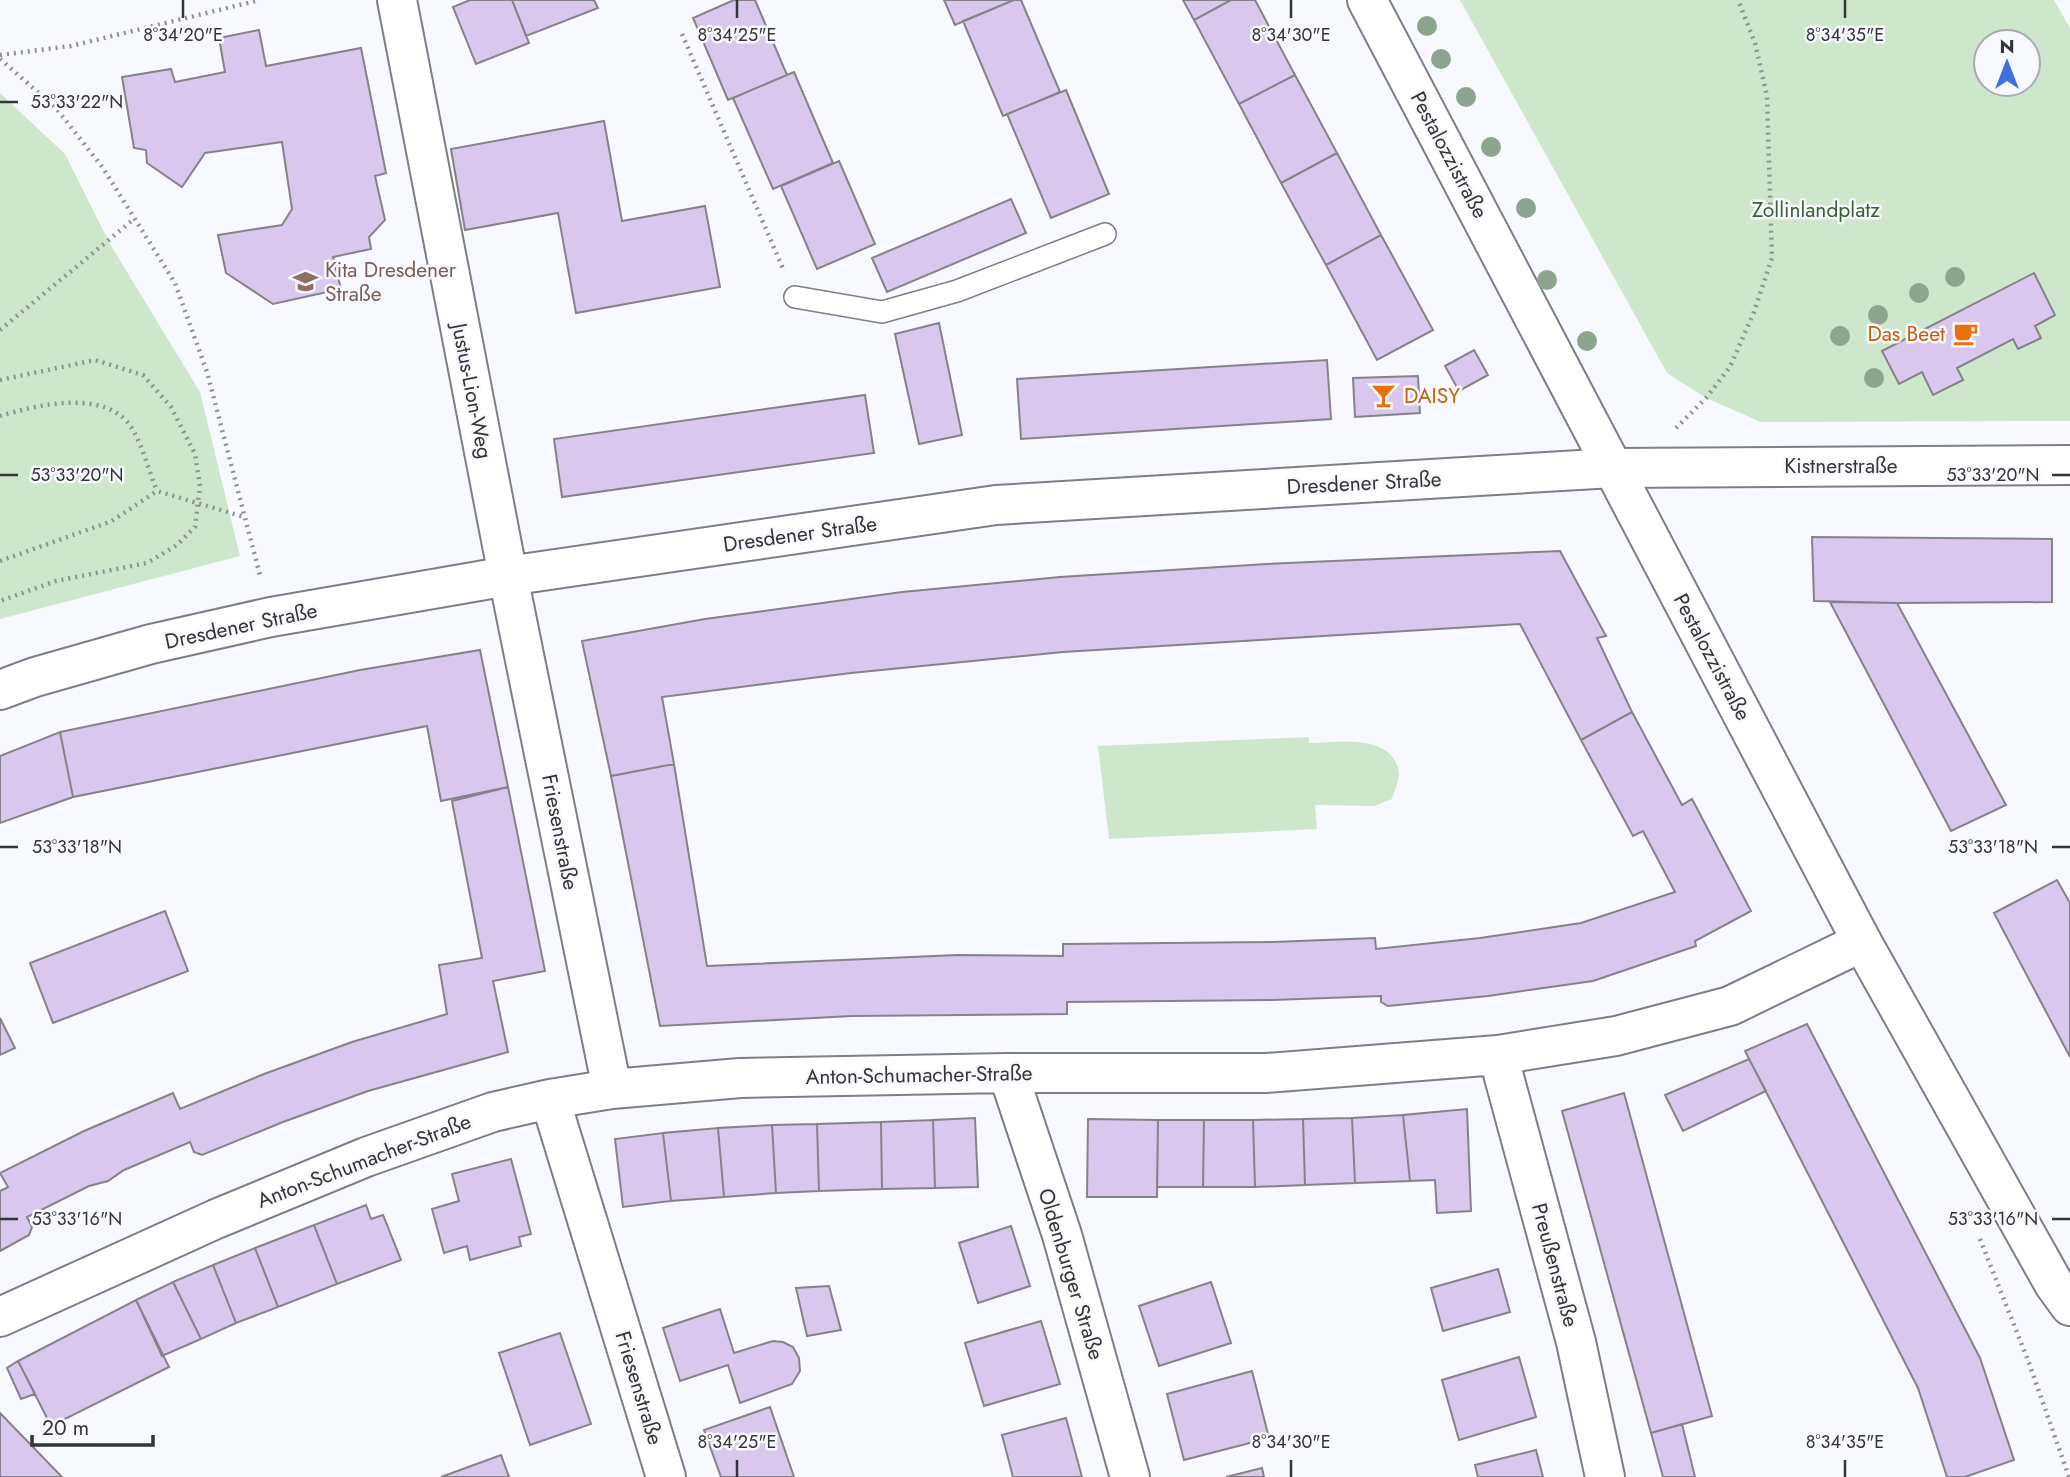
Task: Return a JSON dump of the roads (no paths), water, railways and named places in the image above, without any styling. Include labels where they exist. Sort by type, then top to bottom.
[{"type":"street","name":"Justus-Lion-Weg","points":[[397,0],[508,576]]},
{"type":"street","name":"Pestalozzistraße","points":[[1367,0],[1862,942],[2054,1284],[2070,1306]]},
{"type":"street","name":"Kistnerstraße","points":[[1613,468],[2070,465]]},
{"type":"street","name":"Dresdener Straße","points":[[0,690],[35,677],[151,645],[271,617],[508,576],[996,505],[1613,468]]},
{"type":"street","name":"Friesenstraße","points":[[508,576],[612,1089]]},
{"type":"street","name":"Anton-Schumacher-Straße","points":[[0,1317],[216,1219],[366,1157],[493,1112],[551,1099],[612,1089],[740,1078],[1008,1073],[1266,1073],[1499,1055],[1616,1036],[1730,1006],[1862,942]]},
{"type":"street","name":"Preußenstraße","points":[[1499,1055],[1576,1342],[1605,1477]]},
{"type":"street","name":"Oldenburger Straße","points":[[1008,1073],[1062,1235],[1130,1477]]},
{"type":"street","name":"Friesenstraße","points":[[551,1099],[666,1477]]},
{"type":"lane","points":[[795,297],[882,312],[957,291],[1105,234]]},
{"type":"place","name":"Kita Dresdener Straße","points":[[305,282]]},
{"type":"place","name":"Das Beet","points":[[1965,334]]},
{"type":"place","name":"DAISY","points":[[1384,396]]},
{"type":"park label","name":"Zollinlandplatz","points":[[1816,210]]}]
